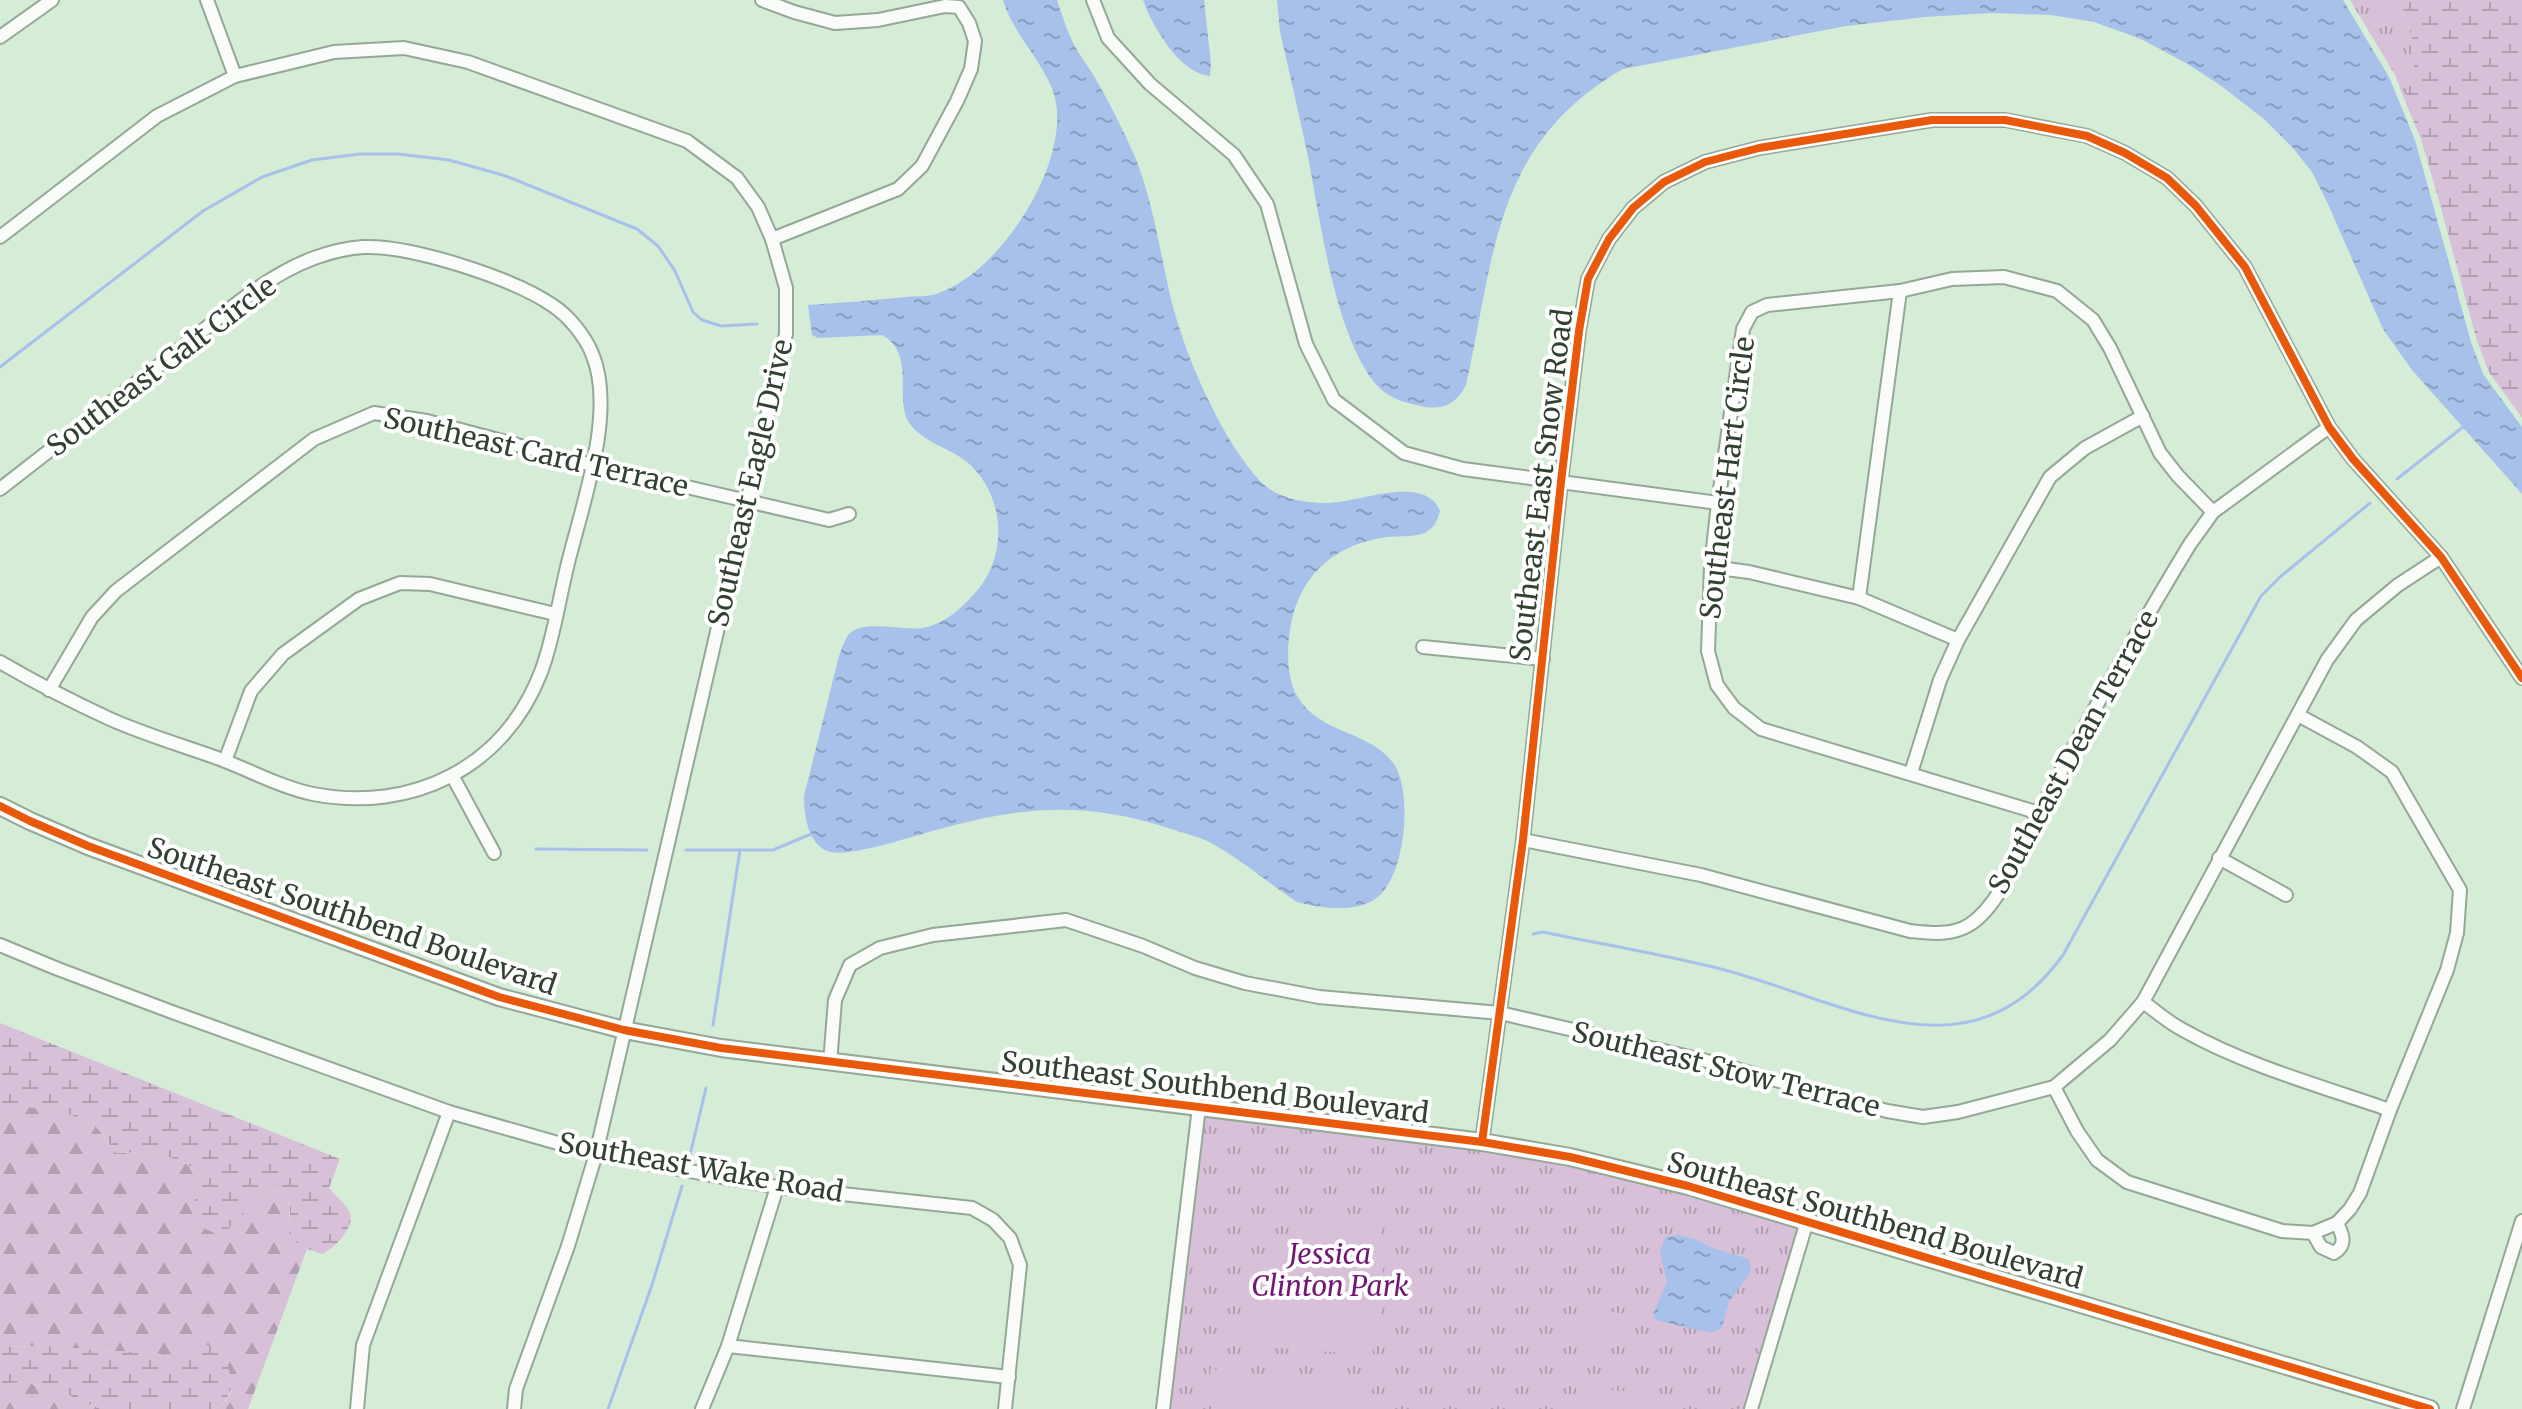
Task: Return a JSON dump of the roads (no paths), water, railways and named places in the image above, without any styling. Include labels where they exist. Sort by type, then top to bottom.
[{"type":"street","points":[[0,37],[52,0]]},
{"type":"street","points":[[207,0],[235,76]]},
{"type":"street","points":[[762,0],[835,23],[878,20],[945,6],[959,7],[975,41],[971,69],[922,166],[898,189],[772,239]]},
{"type":"street","points":[[1093,0],[1108,38],[1150,84],[1234,155],[1267,204],[1306,344],[1334,400],[1404,453],[1463,469],[1718,503]]},
{"type":"street","name":"Southeast Eagle Drive","points":[[0,237],[157,116],[235,76],[334,52],[404,48],[468,62],[687,141],[737,178],[758,207],[772,239],[786,288],[786,334],[596,1154],[568,1246],[516,1389],[514,1409]]},
{"type":"street","name":"Southeast East Snow Road","points":[[1482,1142],[1523,840],[1561,482],[1588,279],[1609,239],[1633,208],[1664,182],[1705,162],[1759,148],[1932,120],[2005,120],[2087,136],[2125,153],[2167,178],[2196,206],[2245,267],[2329,427],[2353,459],[2441,557],[2522,678]]},
{"type":"street","name":"Southeast Galt Circle","points":[[0,489],[265,283],[317,257],[362,247],[425,255],[532,293],[556,307],[575,327],[592,353],[599,376],[601,410],[592,465],[541,672],[517,717],[488,753],[453,777],[399,794],[369,799],[309,793],[114,721],[0,662]]},
{"type":"street","name":"Southeast Hart Circle","points":[[2039,813],[1761,729],[1734,708],[1717,685],[1708,651],[1711,567],[1743,329],[1752,312],[1767,305],[1900,291],[1952,279],[2004,277],[2057,291],[2093,320],[2110,348],[2160,453],[2213,512]]},
{"type":"street","points":[[1859,598],[1900,291]]},
{"type":"street","name":"Southeast Card Terrace","points":[[49,690],[92,617],[116,591],[314,439],[374,413],[427,421],[592,465],[829,520],[849,514]]},
{"type":"street","points":[[1911,773],[1940,680],[1958,640],[2050,477],[2085,448],[2143,416]]},
{"type":"street","name":"Southeast Dean Terrace","points":[[1523,840],[1701,875],[1910,931],[1943,933],[1969,925],[1991,904],[2008,876],[2039,813],[2168,581],[2213,512],[2329,427]]},
{"type":"street","name":"Southeast Stow Terrace","points":[[830,1063],[835,1000],[850,965],[880,948],[933,935],[1066,920],[1143,946],[1195,968],[1245,983],[1319,997],[1500,1013],[1711,1062],[1887,1111],[1923,1117],[1971,1109],[2054,1087],[2110,1040],[2143,1002],[2327,660],[2356,620],[2398,585],[2441,557]]},
{"type":"street","points":[[1711,567],[1749,572],[1859,598],[1958,640]]},
{"type":"street","points":[[225,761],[251,691],[283,654],[359,599],[400,583],[430,584],[555,614]]},
{"type":"street","points":[[1423,647],[1543,659]]},
{"type":"street","points":[[2054,1087],[2077,1131],[2097,1160],[2127,1182],[2282,1231],[2313,1233],[2337,1223],[2350,1209],[2360,1193],[2447,970],[2457,933],[2460,890],[2392,772],[2357,747],[2298,715]]},
{"type":"street","points":[[453,777],[494,853]]},
{"type":"street","name":"Southeast Southbend Boulevard","points":[[0,806],[88,846],[499,997],[624,1030],[721,1048],[830,1063],[1482,1142],[1570,1157],[1688,1186],[2430,1409]]},
{"type":"street","points":[[2219,858],[2286,895]]},
{"type":"street","name":"Southeast Wake Road","points":[[0,945],[158,1007],[449,1112],[596,1154],[777,1187],[972,1208],[993,1220],[1010,1238],[1020,1265],[1005,1409]]},
{"type":"street","points":[[2143,1002],[2180,1029],[2215,1047],[2390,1110]]},
{"type":"street","points":[[1163,1409],[1199,1107]]},
{"type":"street","points":[[357,1409],[363,1345],[449,1112]]},
{"type":"street","points":[[702,1409],[728,1346],[777,1187]]},
{"type":"street","points":[[1751,1409],[1807,1221]]},
{"type":"street","points":[[2463,1409],[2522,1221]]},
{"type":"street","points":[[2313,1233],[2321,1247],[2334,1253],[2341,1249],[2344,1237],[2337,1223]]},
{"type":"street","points":[[728,1346],[1009,1377]]},
{"type":"water","points":[[1003,0],[1057,0],[1074,45],[1121,126],[1142,175],[1178,325],[1196,373],[1232,444],[1260,481],[1286,497],[1318,503],[1395,492],[1422,494],[1433,500],[1440,511],[1434,525],[1426,532],[1368,541],[1352,546],[1325,563],[1305,587],[1290,628],[1289,668],[1297,696],[1318,718],[1384,753],[1400,777],[1404,815],[1399,856],[1385,890],[1365,904],[1336,908],[1297,902],[1233,856],[1206,841],[1136,819],[1108,814],[1028,811],[841,853],[823,849],[812,837],[804,796],[839,656],[847,636],[865,627],[927,627],[949,617],[980,587],[989,572],[998,539],[998,521],[988,488],[978,474],[966,461],[922,436],[910,424],[903,403],[902,365],[893,343],[882,335],[818,338],[812,335],[808,305],[936,294],[960,283],[983,265],[1005,242],[1024,215],[1051,157],[1057,129],[1056,103],[1047,78]]},
{"type":"water","points":[[1143,0],[1204,0],[1210,76],[1188,67],[1178,58],[1160,35]]},
{"type":"water","points":[[1277,0],[2343,0],[2389,77],[2415,140],[2471,342],[2483,374],[2522,427],[2522,494],[2412,370],[2383,329],[2312,172],[2292,147],[2264,119],[2186,63],[2141,39],[2094,22],[2051,15],[1991,13],[1846,26],[1623,69],[1580,99],[1548,132],[1524,168],[1494,248],[1462,392],[1442,407],[1401,401],[1384,392],[1374,382],[1361,361],[1339,307],[1280,32]]},
{"type":"water","points":[[1678,1235],[1749,1259],[1751,1271],[1729,1302],[1722,1328],[1711,1333],[1656,1320],[1653,1314],[1667,1282],[1660,1252],[1665,1237]]},
{"type":"waterway","points":[[0,367],[203,211],[262,177],[312,160],[360,154],[398,154],[449,160],[506,176],[637,229],[658,246],[675,271],[693,312],[702,320],[721,326],[757,324]]},
{"type":"waterway","points":[[2397,479],[2463,427]]},
{"type":"waterway","points":[[1533,934],[1543,932],[1717,968],[1855,1012],[1900,1022],[1944,1025],[1986,1017],[2026,995],[2063,955],[2261,596],[2370,503]]},
{"type":"waterway","points":[[686,850],[773,850],[811,834]]},
{"type":"waterway","points":[[536,849],[647,850]]},
{"type":"waterway","points":[[713,1025],[740,850]]},
{"type":"waterway","points":[[689,1159],[706,1088]]},
{"type":"waterway","points":[[608,1409],[652,1285],[682,1186]]},
{"type":"park label","name":"Jessica Clinton Park","points":[[1330,1270]]}]
